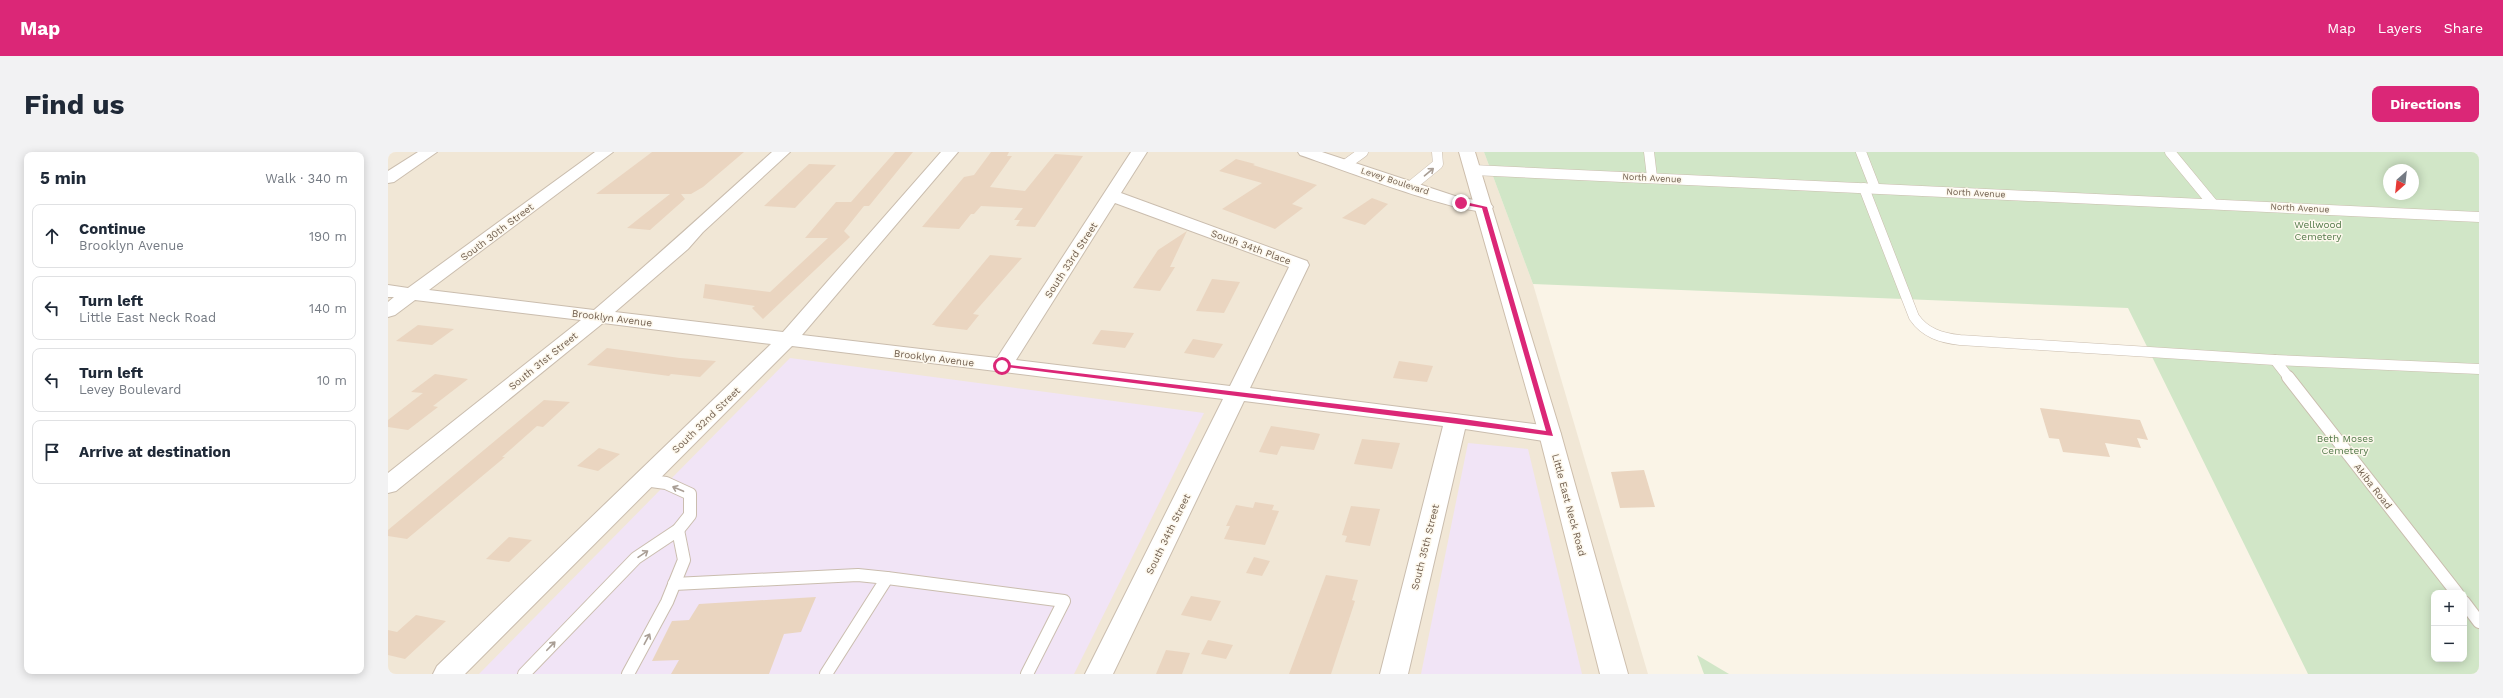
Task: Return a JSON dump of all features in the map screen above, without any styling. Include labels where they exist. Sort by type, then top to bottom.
[{"type":"street","points":[[388,178],[429,152]]},
{"type":"street","name":"South 30th Street","points":[[388,311],[605,152]]},
{"type":"street","name":"South 31st Street","points":[[388,485],[599,316],[682,245],[698,228],[782,152]]},
{"type":"street","name":"South 32nd Street","points":[[447,674],[788,340],[950,152]]},
{"type":"street","name":"South 33rd Street","points":[[1002,366],[1113,196],[1139,152]]},
{"type":"street","name":"Levey Boulevard","points":[[1306,152],[1454,201],[1484,207]]},
{"type":"street","name":"Little East Neck Road","points":[[1470,161],[1550,434],[1614,674]]},
{"type":"street","name":"South 34th Place","points":[[1113,196],[1300,265],[1236,394]]},
{"type":"street","name":"Brooklyn Avenue","points":[[388,291],[1456,420],[1550,434]]},
{"type":"street","name":"South 34th Street","points":[[1099,674],[1236,394]]},
{"type":"street","name":"South 35th Street","points":[[1394,674],[1456,420]]},
{"type":"lane","points":[[1345,165],[1363,152]]},
{"type":"lane","points":[[1410,186],[1438,164],[1439,159],[1437,152]]},
{"type":"lane","points":[[1649,152],[1652,178]]},
{"type":"lane","points":[[1861,152],[1870,188],[1912,313],[1924,329],[1933,334],[1960,340],[2275,360],[2479,369]]},
{"type":"lane","points":[[2170,152],[2213,204]]},
{"type":"lane","name":"North Avenue","points":[[1470,161],[1652,178],[2479,217]]},
{"type":"lane","name":"Akiba Road","points":[[2275,360],[2455,590]]},
{"type":"lane","points":[[524,674],[636,558],[678,530],[690,515],[690,494],[666,484],[644,480]]},
{"type":"lane","points":[[628,674],[674,584],[684,560],[678,530]]},
{"type":"lane","points":[[674,584],[858,575],[1064,601],[1027,674]]},
{"type":"lane","points":[[826,674],[887,578]]},
{"type":"lane","points":[[2467,606],[2479,622]]},
{"type":"shaded area","points":[[388,152],[1484,152],[1533,284],[1648,674],[388,674]]},
{"type":"shaded area","points":[[790,358],[1204,413],[1074,674],[479,674]]},
{"type":"shaded area","points":[[1468,443],[1528,449],[1582,674],[1421,674]]},
{"type":"green space","name":"Wellwood Cemetery","points":[[1484,152],[2479,152],[2479,674],[2308,674],[2128,308],[1533,284]]},
{"type":"green space","points":[[1697,655],[1729,674],[1704,674]]},
{"type":"building","points":[[652,152],[744,152],[703,187],[691,194],[681,194],[685,199],[650,230],[627,228],[670,194],[596,194]]},
{"type":"building","points":[[895,152],[913,152],[869,206],[864,206],[844,231],[850,237],[763,319],[752,308],[755,306],[703,298],[705,284],[770,292],[828,238],[805,238],[836,202],[851,202]]},
{"type":"building","points":[[991,152],[1009,152],[1007,156],[1012,156],[990,187],[1025,191],[1055,154],[1083,156],[1035,227],[1016,226],[1020,220],[1014,220],[1023,208],[981,206],[974,214],[971,214],[959,229],[922,227],[964,177],[974,175]]},
{"type":"building","points":[[1236,159],[1317,185],[1292,204],[1303,208],[1275,229],[1222,209],[1262,183],[1219,171]]},
{"type":"building","points":[[809,164],[836,165],[795,208],[764,206]]},
{"type":"building","points":[[1372,198],[1388,204],[1365,225],[1342,218]]},
{"type":"building","points":[[1187,231],[1170,267],[1175,267],[1160,291],[1133,288],[1158,250]]},
{"type":"building","points":[[990,255],[1022,258],[973,314],[979,315],[967,330],[932,325]]},
{"type":"building","points":[[1212,279],[1240,282],[1224,313],[1196,311]]},
{"type":"building","points":[[418,325],[454,329],[432,345],[396,341]]},
{"type":"building","points":[[1101,330],[1134,333],[1125,348],[1092,344]]},
{"type":"building","points":[[1193,339],[1223,344],[1214,358],[1184,353]]},
{"type":"building","points":[[607,348],[680,358],[716,361],[700,377],[671,374],[669,376],[587,365]]},
{"type":"building","points":[[1399,361],[1433,366],[1427,382],[1393,378]]},
{"type":"building","points":[[435,374],[468,379],[433,406],[438,407],[408,430],[388,427],[388,420],[423,393],[411,392]]},
{"type":"building","points":[[544,400],[570,402],[543,427],[537,426],[502,457],[505,457],[407,539],[388,536],[388,530]]},
{"type":"building","points":[[2040,408],[2140,420],[2148,440],[2137,438],[2141,448],[2105,443],[2110,457],[2063,452],[2059,439],[2049,438]]},
{"type":"building","points":[[1271,426],[1320,434],[1314,450],[1281,446],[1277,455],[1259,452]]},
{"type":"building","points":[[1362,439],[1400,443],[1392,469],[1354,464]]},
{"type":"building","points":[[599,448],[620,454],[598,471],[577,466]]},
{"type":"building","points":[[1644,470],[1655,507],[1620,508],[1611,472]]},
{"type":"building","points":[[1255,502],[1274,505],[1272,510],[1279,511],[1265,545],[1224,539],[1230,526],[1226,526],[1236,505],[1253,508]]},
{"type":"building","points":[[1351,506],[1380,509],[1370,546],[1345,542],[1347,536],[1342,535]]},
{"type":"building","points":[[509,537],[532,540],[509,562],[486,559]]},
{"type":"building","points":[[1254,557],[1270,561],[1262,576],[1246,573]]},
{"type":"building","points":[[1326,575],[1358,580],[1352,600],[1355,601],[1331,674],[1289,674]]},
{"type":"building","points":[[1191,596],[1221,601],[1211,621],[1181,615]]},
{"type":"building","points":[[816,597],[801,632],[784,634],[769,674],[671,674],[679,660],[652,661],[672,621],[689,620],[699,604]]},
{"type":"building","points":[[416,615],[446,621],[405,659],[388,655],[388,630],[397,632]]},
{"type":"building","points":[[1208,640],[1233,645],[1226,659],[1201,654]]},
{"type":"building","points":[[1166,650],[1190,653],[1182,674],[1156,674]]},
{"type":"route","points":[[1002,366],[1456,420],[1550,434],[1484,207],[1461,203]]},
{"type":"park label","name":"Beth Moses Cemetery","points":[[2345,444]]}]
